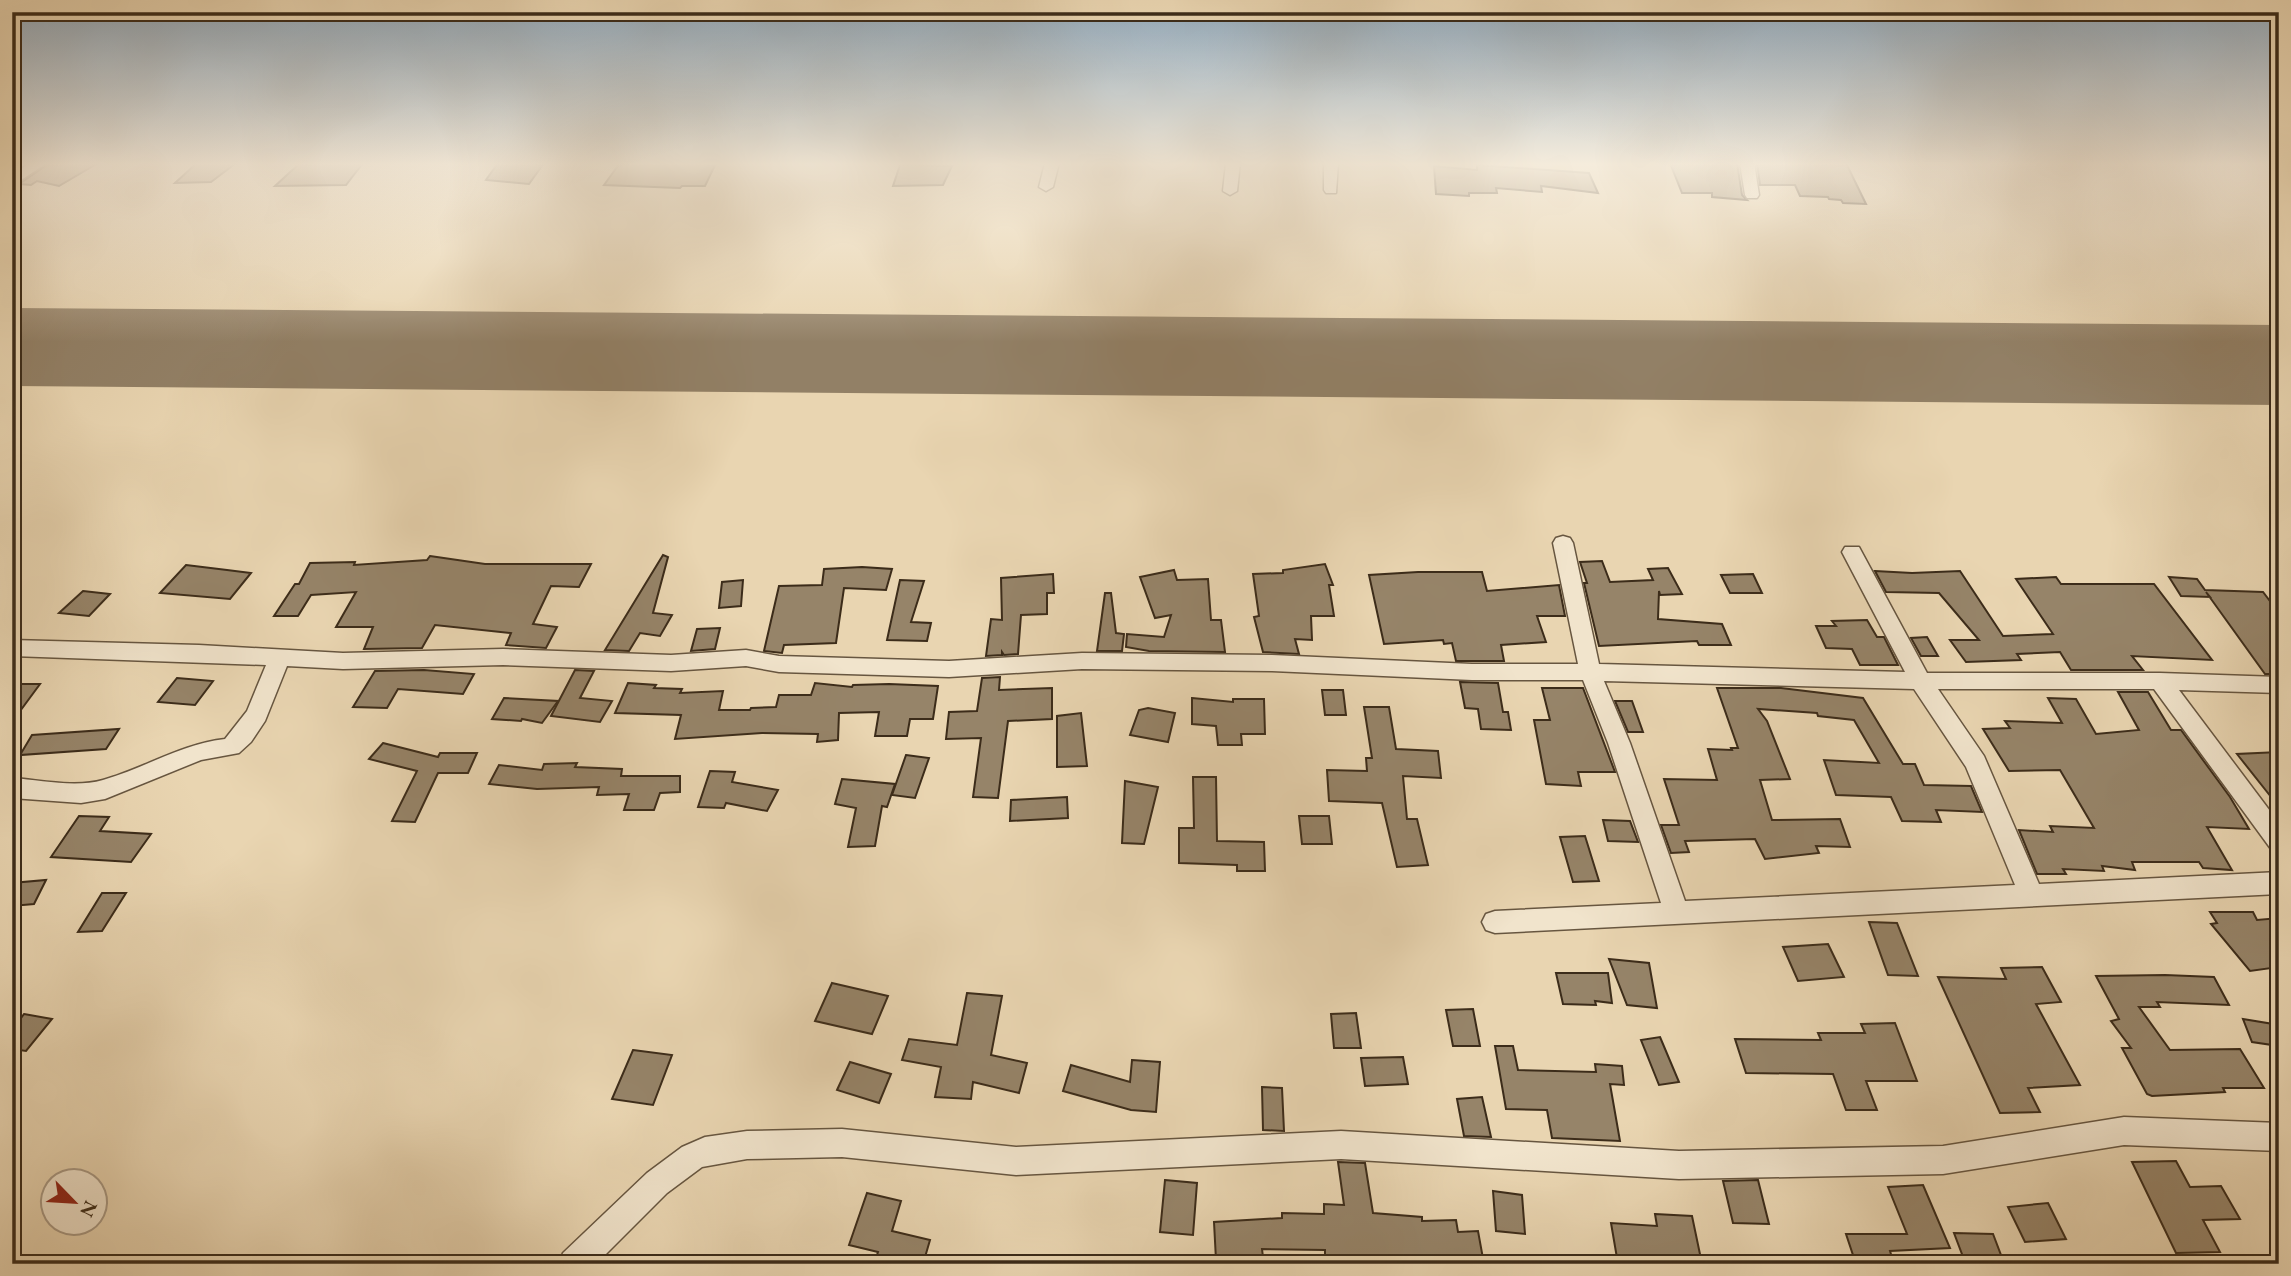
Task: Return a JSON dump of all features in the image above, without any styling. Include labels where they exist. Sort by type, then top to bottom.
[{"type":"street","points":[[1563,543],[1590,672],[1619,743],[1677,914]]},
{"type":"street","points":[[1852,552],[1891,620],[1920,681],[1976,763],[2031,895]]},
{"type":"street","points":[[12,648],[200,653],[343,661],[503,657],[671,663],[746,658],[779,664],[949,669],[1082,661],[1272,663],[1472,672],[2279,685]]},
{"type":"street","points":[[12,788],[81,793],[105,789],[199,751],[231,747],[243,736],[257,715],[279,659]]},
{"type":"street","points":[[2160,681],[2279,842]]},
{"type":"street","points":[[1495,922],[2279,883]]},
{"type":"street","points":[[574,1264],[657,1183],[692,1157],[705,1151],[747,1145],[842,1143],[1016,1161],[1341,1145],[1679,1165],[1942,1160],[2124,1132],[2279,1136]]},
{"type":"building","points":[[663,555],[668,557],[653,613],[672,615],[660,636],[640,633],[629,651],[605,650]]},
{"type":"building","points":[[430,556],[485,564],[591,564],[579,587],[551,586],[533,624],[557,627],[546,648],[506,645],[511,633],[435,625],[422,648],[364,649],[373,627],[336,627],[356,592],[311,595],[298,616],[274,616],[295,584],[299,584],[310,563],[355,562],[354,565],[427,560]]},
{"type":"building","points":[[1602,561],[1610,582],[1653,580],[1648,569],[1668,568],[1682,594],[1660,595],[1659,591],[1658,619],[1722,624],[1731,645],[1699,645],[1697,641],[1599,646],[1584,583],[1587,583],[1580,562]]},
{"type":"building","points":[[1325,564],[1333,585],[1329,585],[1334,616],[1311,616],[1312,640],[1295,639],[1299,654],[1263,652],[1254,617],[1259,616],[1253,574],[1283,573],[1283,570]]},
{"type":"building","points":[[186,565],[251,573],[230,599],[160,593]]},
{"type":"building","points":[[824,569],[892,569],[886,590],[844,588],[836,643],[784,645],[782,653],[764,651],[779,586],[822,585]]},
{"type":"building","points":[[1174,570],[1177,580],[1208,579],[1211,620],[1221,620],[1225,652],[1149,651],[1126,647],[1127,634],[1164,637],[1171,615],[1155,618],[1140,577]]},
{"type":"building","points":[[1875,571],[1960,571],[2003,636],[2053,634],[2016,579],[2056,577],[2061,584],[2154,584],[2212,660],[2132,656],[2143,670],[2071,670],[2060,652],[2017,654],[2021,660],[1966,662],[1950,640],[1979,640],[1939,593],[1886,592]]},
{"type":"building","points":[[1482,572],[1487,591],[1559,585],[1565,616],[1537,616],[1546,642],[1501,645],[1504,661],[1456,661],[1452,643],[1444,644],[1443,640],[1384,644],[1369,575]]},
{"type":"building","points":[[1053,574],[1054,593],[1047,593],[1047,614],[1021,615],[1018,654],[1004,655],[1002,652],[1002,655],[986,656],[991,619],[1002,620],[1001,578]]},
{"type":"building","points":[[1753,574],[1762,593],[1730,593],[1721,575]]},
{"type":"building","points":[[2169,577],[2197,579],[2205,590],[2263,592],[2279,613],[2279,674],[2265,674],[2210,597],[2181,596]]},
{"type":"building","points":[[743,580],[741,606],[719,608],[722,582]]},
{"type":"building","points":[[900,580],[924,581],[911,622],[931,623],[927,641],[887,640]]},
{"type":"building","points":[[83,591],[110,594],[89,616],[59,613]]},
{"type":"building","points":[[1105,593],[1111,593],[1116,633],[1124,634],[1122,651],[1097,651]]},
{"type":"building","points":[[1867,620],[1877,637],[1884,637],[1898,665],[1860,665],[1852,649],[1826,648],[1816,626],[1836,626],[1832,621]]},
{"type":"building","points":[[720,628],[715,649],[691,651],[697,629]]},
{"type":"building","points":[[1927,637],[1938,656],[1921,656],[1911,638]]},
{"type":"building","points":[[424,670],[474,674],[463,694],[398,689],[387,708],[353,707],[375,671]]},
{"type":"building","points":[[575,670],[594,671],[580,698],[612,701],[600,722],[551,716]]},
{"type":"building","points":[[1000,677],[999,690],[1052,688],[1052,719],[1008,721],[998,798],[973,797],[981,738],[946,739],[949,712],[977,711],[982,678]]},
{"type":"building","points":[[177,678],[213,681],[195,705],[158,702]]},
{"type":"building","points":[[1460,682],[1498,683],[1503,712],[1508,712],[1511,730],[1481,729],[1478,709],[1465,708]]},
{"type":"building","points":[[628,683],[682,689],[680,693],[723,691],[719,710],[776,707],[779,695],[811,695],[815,683],[852,687],[889,684],[938,686],[933,719],[910,719],[907,736],[875,736],[879,712],[839,713],[838,740],[817,742],[818,734],[762,733],[675,739],[681,715],[615,713]]},
{"type":"building","points":[[12,684],[40,684],[12,722]]},
{"type":"building","points":[[1542,688],[1583,688],[1615,772],[1578,772],[1581,786],[1546,784],[1534,720],[1550,720]]},
{"type":"building","points":[[1717,688],[1781,688],[1863,698],[1903,764],[1915,764],[1924,785],[1971,786],[1982,812],[1936,810],[1941,822],[1902,821],[1891,797],[1836,795],[1824,760],[1879,763],[1854,720],[1818,716],[1817,713],[1758,709],[1767,721],[1790,779],[1760,780],[1772,820],[1840,819],[1850,847],[1816,846],[1819,853],[1765,859],[1755,839],[1685,841],[1689,852],[1671,853],[1661,825],[1679,825],[1664,779],[1717,780],[1708,749],[1738,748]]},
{"type":"building","points":[[1322,690],[1343,690],[1346,715],[1325,715]]},
{"type":"building","points":[[2118,692],[2148,692],[2171,730],[2181,730],[2230,797],[2249,829],[2207,827],[2232,870],[2203,868],[2199,862],[2132,862],[2135,870],[2102,866],[2104,871],[2063,869],[2066,874],[2037,874],[2019,830],[2053,832],[2050,826],[2094,828],[2060,770],[2009,771],[1983,729],[2010,728],[2005,721],[2062,723],[2048,698],[2076,699],[2096,734],[2139,730]]},
{"type":"building","points":[[504,698],[558,701],[542,723],[522,719],[492,719]]},
{"type":"building","points":[[1192,698],[1233,702],[1233,699],[1264,699],[1265,734],[1241,734],[1242,745],[1218,745],[1216,726],[1192,724]]},
{"type":"building","points":[[1615,701],[1632,701],[1643,732],[1628,732]]},
{"type":"building","points":[[1364,707],[1389,707],[1396,749],[1438,751],[1441,778],[1403,776],[1407,819],[1417,819],[1428,865],[1397,867],[1382,803],[1329,801],[1327,770],[1367,771],[1366,758],[1372,758]]},
{"type":"building","points":[[1148,708],[1175,713],[1168,742],[1130,735],[1139,710]]},
{"type":"building","points":[[1081,713],[1087,766],[1057,767],[1057,716]]},
{"type":"building","points":[[119,729],[106,749],[20,755],[32,735]]},
{"type":"building","points":[[383,743],[438,757],[440,753],[477,753],[468,773],[438,773],[415,822],[392,821],[417,771],[369,759]]},
{"type":"building","points":[[2279,752],[2279,807],[2237,754]]},
{"type":"building","points":[[906,755],[929,758],[915,798],[892,795]]},
{"type":"building","points":[[577,763],[575,767],[622,769],[621,776],[680,776],[680,792],[660,793],[654,810],[624,810],[629,794],[597,795],[599,787],[537,789],[489,784],[499,765],[542,770],[544,764]]},
{"type":"building","points":[[710,771],[735,772],[732,782],[778,790],[767,811],[726,803],[724,808],[698,807]]},
{"type":"building","points":[[1193,777],[1216,777],[1217,841],[1264,842],[1265,871],[1237,871],[1237,865],[1179,863],[1179,828],[1194,828]]},
{"type":"building","points":[[842,779],[895,784],[887,807],[882,806],[875,846],[848,847],[856,808],[835,804]]},
{"type":"building","points":[[1125,781],[1158,787],[1144,844],[1122,843]]},
{"type":"building","points":[[1067,797],[1068,818],[1010,821],[1011,800]]},
{"type":"building","points":[[79,816],[109,817],[100,831],[151,834],[131,862],[51,857]]},
{"type":"building","points":[[1299,816],[1329,816],[1332,844],[1302,844]]},
{"type":"building","points":[[1603,820],[1630,821],[1638,842],[1608,841]]},
{"type":"building","points":[[1585,836],[1599,881],[1573,882],[1560,837]]},
{"type":"building","points":[[46,880],[34,904],[12,906],[12,883]]},
{"type":"building","points":[[102,893],[126,893],[102,931],[78,932]]},
{"type":"building","points":[[2210,912],[2253,912],[2257,920],[2279,918],[2279,967],[2250,971],[2211,924],[2217,923]]},
{"type":"building","points":[[1869,922],[1897,923],[1918,976],[1888,975]]},
{"type":"building","points":[[1828,944],[1844,977],[1798,981],[1783,947]]},
{"type":"building","points":[[1609,959],[1649,963],[1657,1008],[1627,1005]]},
{"type":"building","points":[[2042,967],[2061,1002],[2036,1004],[2080,1085],[2028,1088],[2040,1112],[2000,1113],[1938,977],[2006,979],[2001,968]]},
{"type":"building","points":[[1556,973],[1608,973],[1612,1003],[1595,1001],[1596,1005],[1563,1004]]},
{"type":"building","points":[[2096,976],[2214,977],[2229,1005],[2157,1002],[2160,1007],[2139,1007],[2170,1050],[2240,1049],[2264,1088],[2223,1088],[2225,1092],[2152,1096],[2147,1094],[2122,1048],[2131,1048],[2111,1021],[2119,1019]]},
{"type":"building","points":[[832,983],[888,996],[872,1034],[815,1021]]},
{"type":"building","points":[[967,993],[1002,996],[991,1055],[1027,1063],[1019,1093],[973,1082],[971,1099],[935,1097],[941,1067],[902,1060],[909,1039],[957,1045]]},
{"type":"building","points":[[1473,1009],[1480,1046],[1453,1046],[1446,1010]]},
{"type":"building","points":[[1356,1013],[1361,1048],[1334,1048],[1331,1014]]},
{"type":"building","points":[[24,1014],[52,1019],[26,1051],[12,1049],[12,1030]]},
{"type":"building","points":[[2243,1019],[2273,1024],[2279,1037],[2279,1046],[2252,1042]]},
{"type":"building","points":[[1895,1023],[1917,1081],[1866,1081],[1877,1110],[1846,1110],[1833,1074],[1746,1073],[1735,1039],[1821,1040],[1818,1033],[1865,1033],[1861,1024]]},
{"type":"building","points":[[1660,1037],[1679,1082],[1659,1085],[1641,1040]]},
{"type":"building","points":[[1495,1046],[1513,1046],[1518,1070],[1596,1072],[1595,1064],[1622,1066],[1624,1085],[1610,1084],[1620,1141],[1552,1138],[1547,1110],[1506,1109]]},
{"type":"building","points":[[633,1050],[672,1055],[653,1105],[612,1099]]},
{"type":"building","points":[[1403,1057],[1408,1084],[1365,1086],[1361,1058]]},
{"type":"building","points":[[1132,1060],[1160,1062],[1156,1112],[1131,1110],[1063,1091],[1071,1065],[1130,1082]]},
{"type":"building","points":[[850,1062],[891,1074],[879,1103],[837,1090]]},
{"type":"building","points":[[1262,1087],[1282,1088],[1284,1131],[1263,1130]]},
{"type":"building","points":[[1482,1097],[1491,1137],[1464,1136],[1457,1099]]},
{"type":"building","points":[[2176,1161],[2190,1187],[2221,1186],[2240,1219],[2203,1220],[2220,1252],[2176,1253],[2132,1162]]},
{"type":"building","points":[[1338,1162],[1365,1163],[1373,1213],[1422,1217],[1422,1221],[1456,1220],[1458,1232],[1478,1231],[1484,1264],[1325,1264],[1325,1250],[1262,1249],[1263,1257],[1216,1260],[1214,1222],[1282,1218],[1282,1213],[1324,1214],[1324,1204],[1344,1205]]},
{"type":"building","points":[[1165,1180],[1197,1183],[1193,1235],[1160,1232]]},
{"type":"building","points":[[1758,1180],[1769,1224],[1733,1223],[1723,1181]]},
{"type":"building","points":[[1923,1185],[1950,1248],[1890,1251],[1894,1264],[1856,1264],[1846,1234],[1907,1234],[1888,1187]]},
{"type":"building","points":[[1493,1191],[1522,1195],[1525,1234],[1496,1231]]},
{"type":"building","points":[[867,1193],[901,1201],[892,1231],[930,1240],[923,1264],[874,1264],[878,1252],[849,1245]]},
{"type":"building","points":[[2048,1203],[2066,1239],[2025,1242],[2008,1207]]},
{"type":"building","points":[[1655,1214],[1692,1216],[1701,1259],[1617,1258],[1611,1223],[1657,1226]]},
{"type":"building","points":[[1954,1233],[1993,1234],[2004,1263],[1965,1262]]},
{"type":"runway","points":[[12,347],[2279,365]]}]
